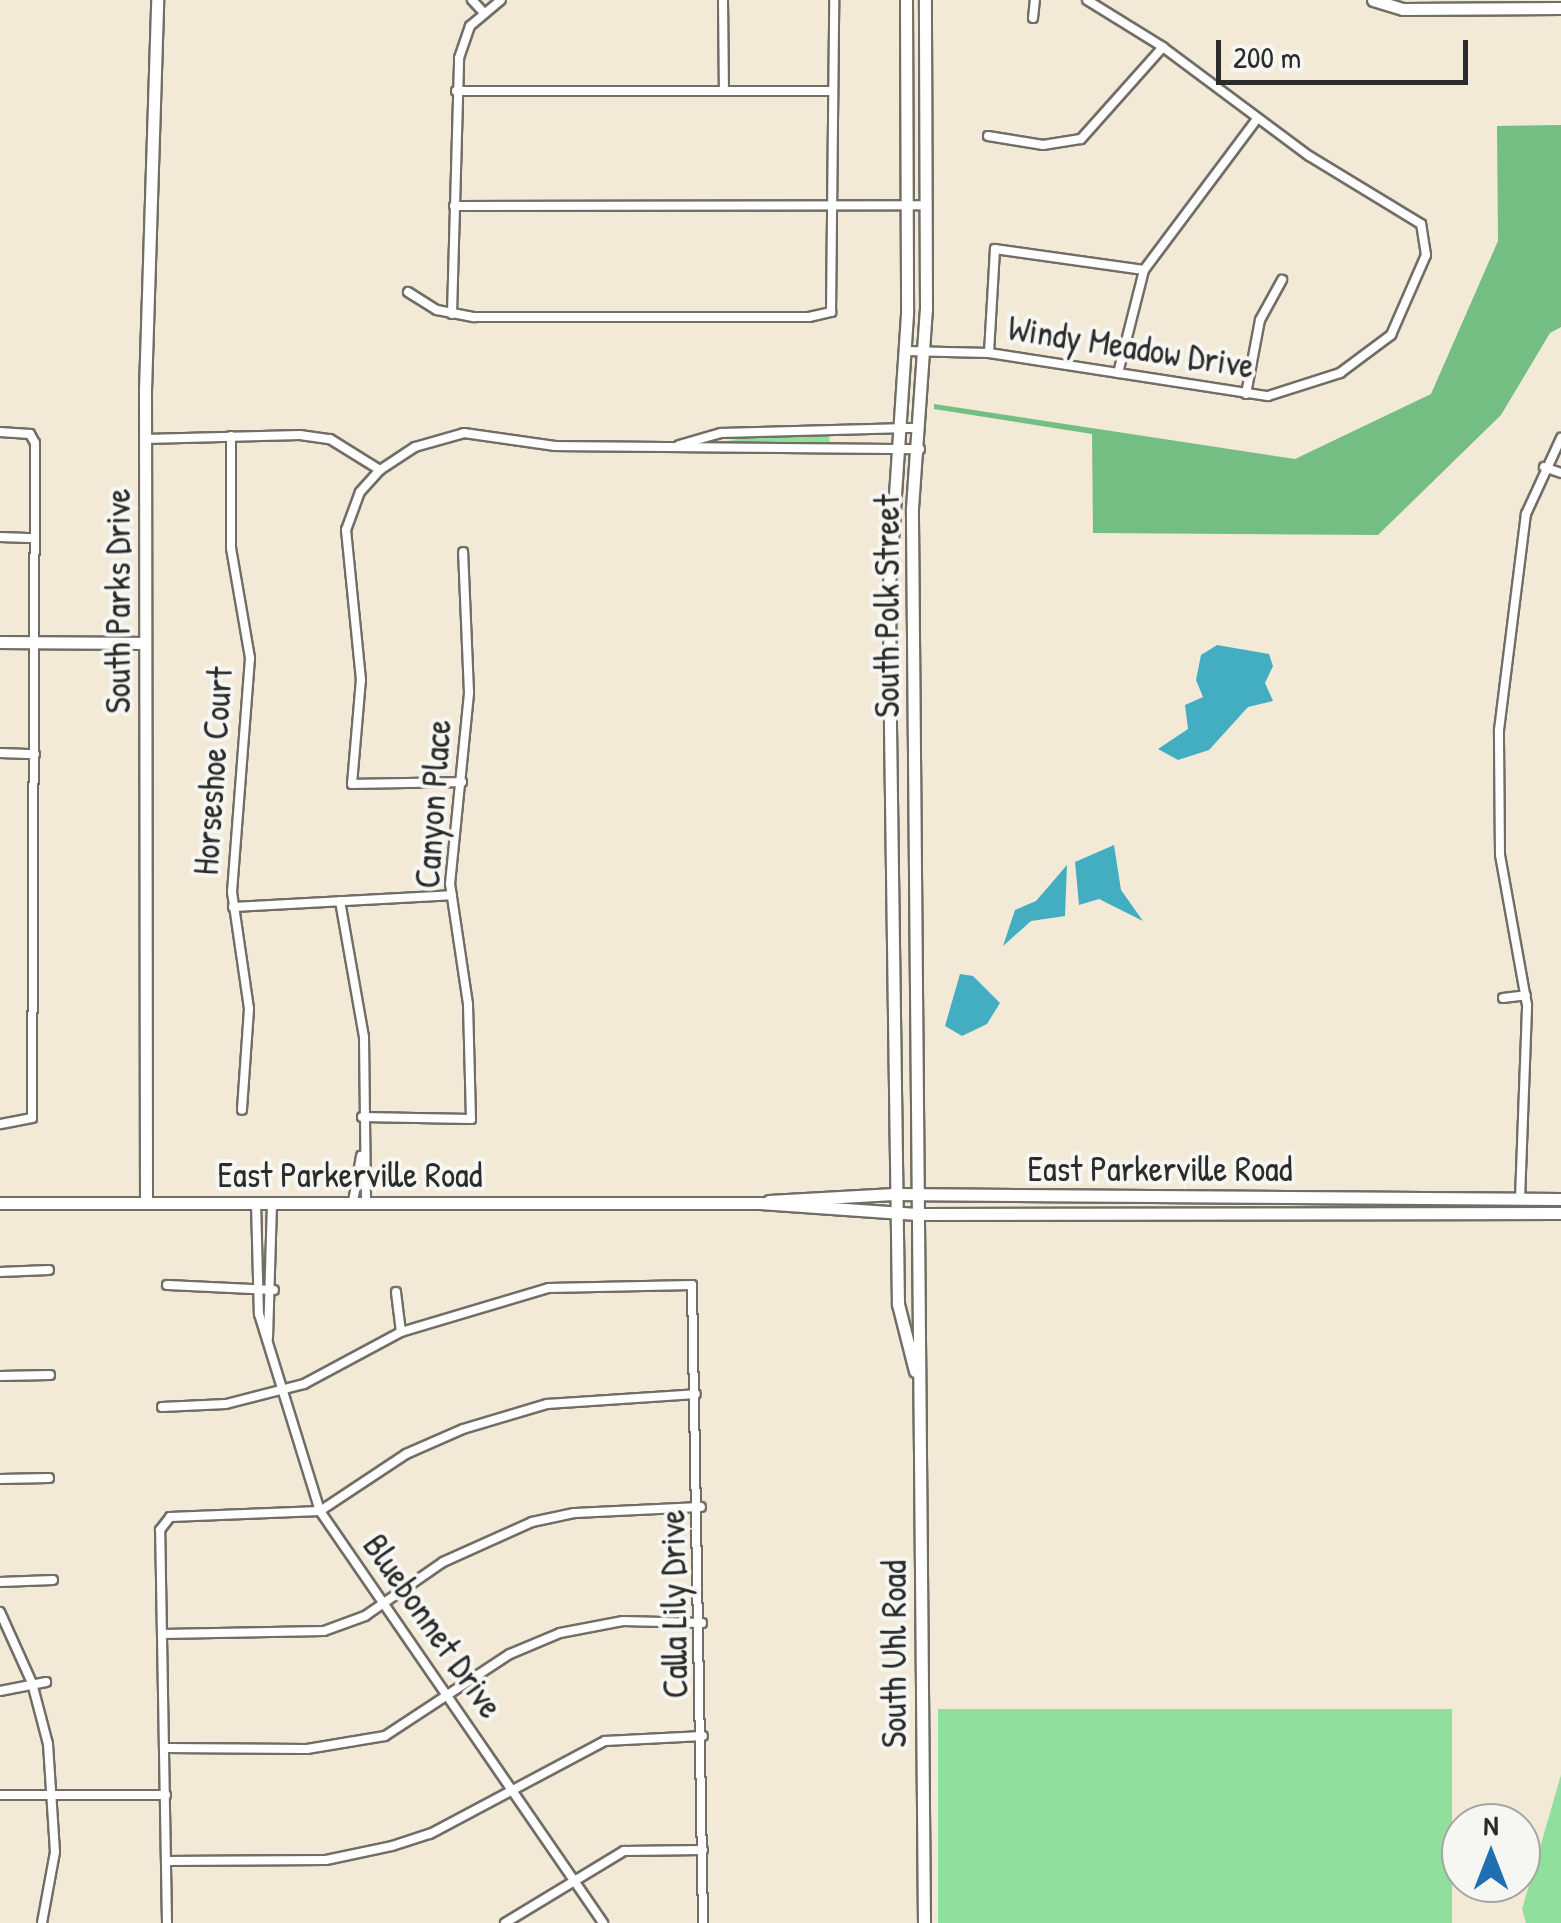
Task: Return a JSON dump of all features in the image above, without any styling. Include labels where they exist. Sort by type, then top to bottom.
[{"type":"main road","name":"South Parks Drive","points":[[146,1203],[145,439],[157,0]]},
{"type":"main road","name":"South Polk Street","points":[[894,1213],[889,585],[905,351],[906,0]]},
{"type":"main road","name":"South Polk Street","points":[[917,1214],[912,508],[922,428],[925,352],[925,0]]},
{"type":"main road","points":[[1373,0],[1561,8]]},
{"type":"main road","points":[[0,642],[146,643]]},
{"type":"main road","name":"East Parkerville Road","points":[[760,1203],[792,1195],[894,1194],[1415,1198],[1561,1213]]},
{"type":"main road","points":[[1236,1197],[1236,1213]]},
{"type":"main road","points":[[1415,1198],[1416,1213]]},
{"type":"main road","name":"East Parkerville Road","points":[[0,1203],[760,1203],[917,1214],[1416,1213],[1561,1200]]},
{"type":"main road","name":"South Uhl Road","points":[[894,1213],[898,1304],[920,1385]]},
{"type":"main road","name":"South Uhl Road","points":[[917,1214],[924,1923]]},
{"type":"street","points":[[472,0],[483,12]]},
{"type":"street","points":[[452,314],[456,92],[464,42],[483,12],[502,0]]},
{"type":"street","points":[[723,0],[724,91]]},
{"type":"street","points":[[408,292],[452,314],[809,317],[830,312],[834,0]]},
{"type":"street","points":[[1033,18],[1036,0]]},
{"type":"street","points":[[1087,0],[1163,47],[1257,119],[1144,270],[1118,373]]},
{"type":"street","points":[[988,136],[1043,145],[1081,139],[1163,47]]},
{"type":"street","points":[[456,92],[832,91]]},
{"type":"street","name":"Windy Meadow Drive","points":[[905,351],[989,353],[1246,394],[1294,392],[1376,350],[1418,281],[1428,240],[1421,224],[1257,119]]},
{"type":"street","points":[[454,206],[927,205]]},
{"type":"street","points":[[989,353],[995,249],[1144,270]]},
{"type":"street","points":[[1246,394],[1260,320],[1282,280]]},
{"type":"street","points":[[672,447],[721,434],[922,428]]},
{"type":"street","points":[[838,429],[838,448]]},
{"type":"street","points":[[0,432],[30,434],[35,754],[32,1118],[0,1124]]},
{"type":"street","points":[[462,782],[352,784],[361,680],[346,530],[360,492],[380,470],[415,447],[464,432],[555,446],[920,449]]},
{"type":"street","points":[[145,439],[231,436],[330,440],[380,470]]},
{"type":"street","name":"Horseshoe Court","points":[[231,436],[231,548],[250,658],[232,906],[249,1009],[242,1110]]},
{"type":"street","points":[[1521,1206],[1526,996],[1503,879],[1498,730],[1526,514],[1544,466],[1561,438]]},
{"type":"street","points":[[1544,466],[1561,473]]},
{"type":"street","points":[[0,537],[34,538]]},
{"type":"street","name":"Canyon Place","points":[[362,1117],[471,1119],[468,1004],[452,895],[469,693],[464,552]]},
{"type":"street","points":[[0,753],[35,754]]},
{"type":"street","points":[[232,906],[452,895]]},
{"type":"street","points":[[340,901],[364,1036],[359,1202]]},
{"type":"street","points":[[1503,998],[1526,996]]},
{"type":"street","name":"Bluebonnet Drive","points":[[256,1202],[257,1289],[279,1391],[320,1512],[603,1923]]},
{"type":"street","name":"Bluebonnet Drive","points":[[268,1338],[274,1290],[272,1202]]},
{"type":"street","points":[[0,1272],[50,1270]]},
{"type":"street","points":[[167,1285],[274,1290]]},
{"type":"street","name":"Calla Lily Drive","points":[[401,1332],[549,1288],[692,1285],[700,1507],[703,1923]]},
{"type":"street","points":[[162,1407],[226,1404],[279,1391],[401,1332],[396,1292]]},
{"type":"street","points":[[0,1376],[50,1375]]},
{"type":"street","points":[[167,1923],[160,1530],[170,1518],[320,1512],[406,1454],[463,1429],[547,1404],[696,1394]]},
{"type":"street","points":[[0,1479],[49,1478]]},
{"type":"street","points":[[163,1634],[324,1631],[384,1604],[442,1562],[532,1522],[574,1513],[700,1507]]},
{"type":"street","points":[[0,1582],[53,1580]]},
{"type":"street","points":[[0,1612],[32,1684],[53,1795],[55,1852],[42,1923]]},
{"type":"street","points":[[166,1748],[346,1744],[411,1724],[448,1694],[560,1633],[623,1621],[702,1623]]},
{"type":"street","points":[[0,1691],[46,1682]]},
{"type":"street","points":[[166,1860],[326,1860],[430,1834],[514,1791],[568,1755],[605,1741],[656,1734],[703,1736]]},
{"type":"street","points":[[0,1796],[166,1796]]},
{"type":"street","points":[[506,1923],[624,1850],[703,1850]]},
{"type":"green space","points":[[1561,125],[1561,327],[1550,333],[1501,415],[1378,535],[1093,533],[1092,434],[934,409],[934,404],[1295,459],[1431,394],[1498,241],[1497,126]]},
{"type":"green space","points":[[829,434],[830,445],[719,443],[750,436]]},
{"type":"green space","points":[[938,1709],[1452,1709],[1452,1803],[1441,1803],[1441,1903],[1452,1903],[1452,1923],[938,1923]]},
{"type":"green space","points":[[1561,1775],[1561,1923],[1526,1923],[1522,1909],[1524,1903],[1541,1903],[1541,1844]]},
{"type":"water","points":[[1217,645],[1269,654],[1273,666],[1265,683],[1273,701],[1248,707],[1209,750],[1178,760],[1158,749],[1188,729],[1185,705],[1203,697],[1196,680],[1201,655]]},
{"type":"water","points":[[1114,845],[1121,890],[1143,921],[1099,899],[1079,905],[1075,862]]},
{"type":"water","points":[[1067,865],[1065,916],[1031,921],[1003,946],[1015,910],[1036,901]]},
{"type":"water","points":[[960,974],[973,976],[1000,1003],[987,1024],[962,1036],[945,1026]]}]
